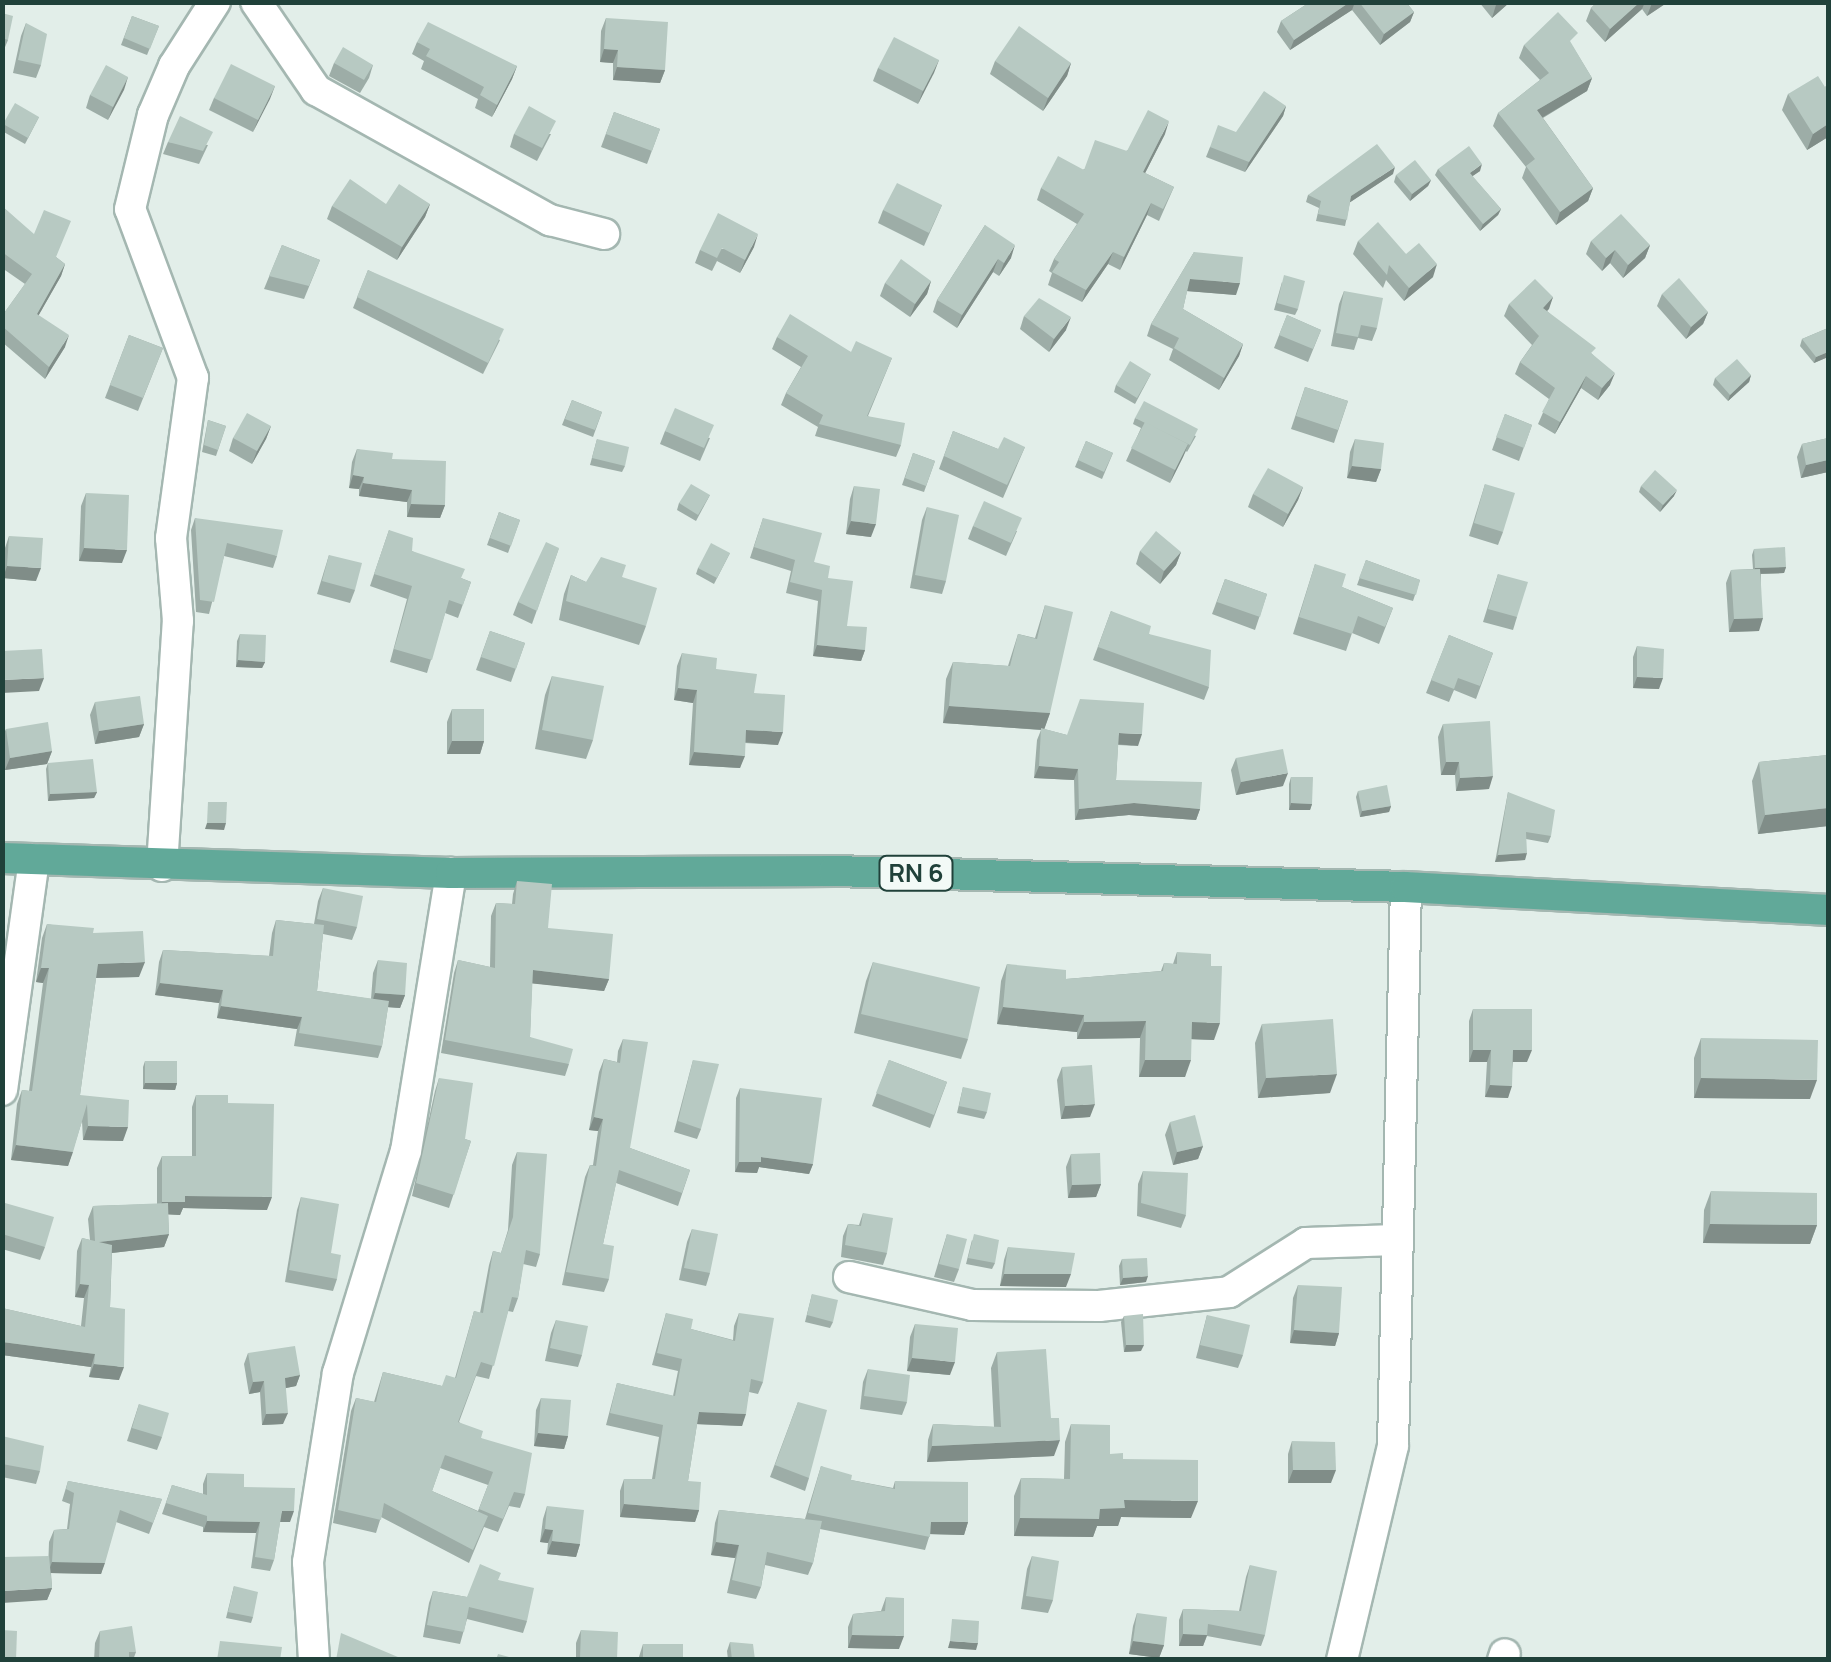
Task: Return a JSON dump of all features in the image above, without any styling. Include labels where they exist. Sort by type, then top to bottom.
[{"type":"main road","name":"RN 6","points":[[2,858],[451,873],[834,870],[1406,886],[1828,910]]},
{"type":"street","points":[[162,866],[178,621],[171,538],[193,378],[130,209],[153,115],[174,66],[215,2]]},
{"type":"street","points":[[256,2],[316,90],[550,220],[604,234]]},
{"type":"street","points":[[2,1090],[34,859]]},
{"type":"street","points":[[314,1660],[308,1562],[338,1373],[406,1150],[451,873]]},
{"type":"street","points":[[1342,1660],[1393,1446],[1406,886]]},
{"type":"street","points":[[849,1277],[972,1305],[1100,1306],[1229,1292],[1306,1243],[1396,1240]]},
{"type":"building","points":[[1310,2],[1350,2],[1294,40],[1281,21]]},
{"type":"building","points":[[1359,2],[1406,2],[1414,12],[1384,34]]},
{"type":"building","points":[[1597,2],[1640,2],[1610,29],[1591,8]]},
{"type":"building","points":[[1558,12],[1578,33],[1570,41],[1592,78],[1537,110],[1593,188],[1560,212],[1526,166],[1535,159],[1498,113],[1549,73],[1524,45]]},
{"type":"building","points":[[2,13],[13,16],[8,40],[2,38]]},
{"type":"building","points":[[132,16],[159,26],[150,49],[124,38]]},
{"type":"building","points":[[606,18],[668,22],[665,70],[617,67],[618,50],[604,49]]},
{"type":"building","points":[[428,22],[517,66],[497,105],[480,95],[484,87],[426,56],[430,49],[417,42]]},
{"type":"building","points":[[26,23],[47,34],[41,65],[18,60]]},
{"type":"building","points":[[1019,26],[1071,63],[1048,98],[995,61]]},
{"type":"building","points":[[894,37],[939,60],[923,91],[878,68]]},
{"type":"building","points":[[343,47],[373,65],[364,80],[334,63]]},
{"type":"building","points":[[231,64],[275,86],[258,120],[214,98]]},
{"type":"building","points":[[106,65],[128,77],[113,107],[90,95]]},
{"type":"building","points":[[1818,76],[1825,87],[1828,85],[1828,124],[1813,134],[1788,94]]},
{"type":"building","points":[[1264,91],[1286,106],[1249,162],[1210,147],[1218,125],[1236,132]]},
{"type":"building","points":[[15,103],[39,117],[28,138],[3,124]]},
{"type":"building","points":[[529,106],[556,121],[542,148],[514,134]]},
{"type":"building","points":[[1148,110],[1169,121],[1143,172],[1174,187],[1163,209],[1151,203],[1124,257],[1113,252],[1086,290],[1052,272],[1059,262],[1054,259],[1084,214],[1041,188],[1058,156],[1084,170],[1095,140],[1127,151]]},
{"type":"building","points":[[614,112],[660,129],[652,151],[606,134]]},
{"type":"building","points":[[180,116],[213,132],[203,151],[168,142]]},
{"type":"building","points":[[1377,144],[1395,167],[1351,196],[1347,220],[1318,214],[1321,201],[1308,195]]},
{"type":"building","points":[[1469,146],[1482,164],[1470,173],[1501,209],[1483,224],[1438,169]]},
{"type":"building","points":[[1415,160],[1431,180],[1412,194],[1396,175]]},
{"type":"building","points":[[350,179],[386,204],[399,184],[430,204],[402,247],[332,206]]},
{"type":"building","points":[[897,183],[942,205],[929,233],[883,210]]},
{"type":"building","points":[[2,206],[34,234],[44,210],[71,221],[56,257],[65,264],[37,314],[69,335],[49,367],[2,326],[2,316],[32,274],[2,252]]},
{"type":"building","points":[[718,213],[758,234],[745,260],[722,248],[717,258],[700,250]]},
{"type":"building","points":[[1621,214],[1650,245],[1628,265],[1615,250],[1606,258],[1591,241]]},
{"type":"building","points":[[1378,222],[1406,254],[1419,243],[1437,264],[1409,288],[1389,265],[1387,275],[1358,241]]},
{"type":"building","points":[[985,225],[1015,245],[1004,263],[998,259],[962,315],[937,300]]},
{"type":"building","points":[[282,245],[320,260],[309,286],[269,276]]},
{"type":"building","points":[[1194,252],[1243,257],[1240,283],[1190,279],[1183,309],[1243,344],[1224,378],[1174,348],[1179,338],[1151,324]]},
{"type":"building","points":[[901,259],[931,281],[915,304],[885,283]]},
{"type":"building","points":[[368,270],[504,329],[488,363],[357,297]]},
{"type":"building","points":[[1284,275],[1305,281],[1298,309],[1277,303]]},
{"type":"building","points":[[1679,278],[1708,312],[1691,327],[1662,294]]},
{"type":"building","points":[[1535,279],[1553,297],[1543,308],[1596,348],[1591,353],[1615,373],[1602,388],[1586,376],[1560,422],[1542,412],[1555,388],[1520,362],[1539,336],[1509,304]]},
{"type":"building","points":[[1344,291],[1383,298],[1377,328],[1361,325],[1358,337],[1336,333]]},
{"type":"building","points":[[1039,298],[1071,317],[1054,339],[1024,316]]},
{"type":"building","points":[[790,314],[851,352],[856,341],[892,358],[867,416],[905,423],[901,445],[819,424],[823,415],[786,393],[808,356],[777,337]]},
{"type":"building","points":[[1287,315],[1321,330],[1313,349],[1279,335]]},
{"type":"building","points":[[1828,328],[1828,352],[1816,357],[1802,339]]},
{"type":"building","points":[[129,335],[163,348],[143,398],[110,385]]},
{"type":"building","points":[[1737,359],[1751,375],[1730,395],[1715,378]]},
{"type":"building","points":[[1130,361],[1151,374],[1137,398],[1116,385]]},
{"type":"building","points":[[1305,387],[1348,401],[1338,430],[1296,416]]},
{"type":"building","points":[[572,400],[602,412],[595,430],[565,419]]},
{"type":"building","points":[[1144,401],[1198,429],[1190,445],[1135,418]]},
{"type":"building","points":[[675,408],[714,425],[704,448],[665,431]]},
{"type":"building","points":[[247,413],[271,426],[257,451],[233,438]]},
{"type":"building","points":[[1505,414],[1532,425],[1524,448],[1496,437]]},
{"type":"building","points":[[208,420],[226,426],[218,450],[204,445]]},
{"type":"building","points":[[1145,422],[1188,444],[1175,470],[1131,448]]},
{"type":"building","points":[[953,431],[998,449],[1004,437],[1025,447],[1007,485],[944,456]]},
{"type":"building","points":[[1828,438],[1828,460],[1806,465],[1802,444]]},
{"type":"building","points":[[597,439],[629,447],[625,466],[592,458]]},
{"type":"building","points":[[1355,439],[1384,443],[1381,469],[1352,466]]},
{"type":"building","points":[[1086,441],[1113,453],[1104,472],[1078,460]]},
{"type":"building","points":[[357,449],[393,453],[392,459],[446,461],[445,505],[411,504],[412,490],[363,483],[364,477],[353,475]]},
{"type":"building","points":[[913,453],[935,461],[926,486],[905,478]]},
{"type":"building","points":[[1268,468],[1303,487],[1288,514],[1253,494]]},
{"type":"building","points":[[1655,470],[1677,490],[1663,505],[1641,486]]},
{"type":"building","points":[[691,484],[710,495],[698,515],[679,503]]},
{"type":"building","points":[[1485,484],[1515,493],[1503,532],[1474,523]]},
{"type":"building","points":[[854,486],[880,489],[876,524],[851,521]]},
{"type":"building","points":[[86,493],[129,495],[127,550],[84,548]]},
{"type":"building","points":[[984,501],[1022,518],[1011,543],[973,526]]},
{"type":"building","points":[[927,507],[959,515],[946,581],[915,575]]},
{"type":"building","points":[[499,512],[520,520],[511,546],[490,538]]},
{"type":"building","points":[[195,518],[283,530],[277,556],[227,543],[214,602],[200,600]]},
{"type":"building","points":[[763,518],[822,533],[814,562],[830,566],[828,578],[853,581],[847,626],[867,627],[865,650],[817,645],[822,590],[790,582],[795,560],[754,547]]},
{"type":"building","points":[[389,530],[413,538],[412,551],[465,569],[461,578],[471,582],[463,605],[449,600],[432,660],[394,649],[412,586],[374,574]]},
{"type":"building","points":[[1156,531],[1181,552],[1164,571],[1140,551]]},
{"type":"building","points":[[9,536],[43,538],[41,568],[7,566]]},
{"type":"building","points":[[546,542],[559,548],[537,611],[518,602]]},
{"type":"building","points":[[711,543],[730,553],[717,578],[698,568]]},
{"type":"building","points":[[1785,547],[1786,567],[1755,568],[1754,549]]},
{"type":"building","points":[[329,555],[362,563],[355,590],[322,581]]},
{"type":"building","points":[[601,557],[626,565],[622,577],[657,588],[646,626],[566,601],[571,575],[586,582]]},
{"type":"building","points":[[1366,560],[1420,580],[1416,595],[1359,578]]},
{"type":"building","points":[[1315,564],[1346,574],[1342,587],[1393,608],[1385,627],[1358,616],[1352,634],[1299,617]]},
{"type":"building","points":[[1760,569],[1763,618],[1734,619],[1731,570]]},
{"type":"building","points":[[1498,574],[1528,582],[1517,617],[1488,609]]},
{"type":"building","points":[[1225,579],[1267,594],[1260,617],[1217,602]]},
{"type":"building","points":[[1045,605],[1073,612],[1050,713],[949,706],[953,662],[1010,666],[1018,634],[1037,639]]},
{"type":"building","points":[[1111,611],[1151,626],[1149,634],[1211,650],[1209,687],[1098,647]]},
{"type":"building","points":[[490,631],[525,643],[516,669],[481,657]]},
{"type":"building","points":[[240,634],[266,635],[265,662],[238,660]]},
{"type":"building","points":[[1449,635],[1493,653],[1480,686],[1458,678],[1454,689],[1431,680]]},
{"type":"building","points":[[1637,646],[1664,649],[1663,678],[1637,677]]},
{"type":"building","points":[[42,649],[44,678],[2,680],[2,651]]},
{"type":"building","points":[[682,653],[717,658],[716,669],[757,674],[754,693],[785,695],[783,732],[746,730],[745,756],[694,752],[697,690],[678,688]]},
{"type":"building","points":[[552,676],[604,686],[593,740],[542,730]]},
{"type":"building","points":[[140,696],[144,724],[99,731],[95,702]]},
{"type":"building","points":[[1080,699],[1144,703],[1142,734],[1119,733],[1116,780],[1202,782],[1200,809],[1134,803],[1079,809],[1078,769],[1039,766],[1041,728],[1067,735]]},
{"type":"building","points":[[452,709],[484,709],[484,741],[452,741]]},
{"type":"building","points":[[1490,721],[1493,776],[1460,778],[1459,762],[1446,762],[1443,724]]},
{"type":"building","points":[[48,722],[52,751],[10,758],[6,729]]},
{"type":"building","points":[[1283,749],[1288,773],[1241,782],[1236,758]]},
{"type":"building","points":[[1828,755],[1828,808],[1765,815],[1759,762]]},
{"type":"building","points":[[93,759],[97,792],[50,794],[48,763]]},
{"type":"building","points":[[1291,777],[1313,777],[1312,804],[1291,803]]},
{"type":"building","points":[[1387,785],[1391,806],[1362,811],[1358,791]]},
{"type":"building","points":[[1508,792],[1555,810],[1551,836],[1526,832],[1527,853],[1498,855]]},
{"type":"building","points":[[208,802],[227,802],[226,823],[207,823]]},
{"type":"building","points":[[517,881],[552,884],[548,928],[613,934],[609,979],[533,970],[530,1037],[573,1049],[569,1064],[445,1040],[458,960],[495,968],[496,903],[515,904]]},
{"type":"building","points":[[323,888],[363,896],[357,927],[317,919]]},
{"type":"building","points":[[276,920],[324,925],[317,991],[389,1001],[382,1046],[299,1033],[302,1017],[221,1006],[223,990],[160,983],[163,950],[273,956]]},
{"type":"building","points":[[47,924],[94,928],[93,933],[143,931],[145,962],[98,964],[80,1095],[129,1100],[128,1127],[88,1126],[87,1104],[73,1152],[16,1145],[22,1090],[32,1091],[49,968],[41,968]]},
{"type":"building","points":[[1177,952],[1211,954],[1211,966],[1222,966],[1220,1023],[1192,1022],[1191,1060],[1145,1060],[1146,1021],[1084,1022],[1084,1015],[1003,1007],[1007,964],[1066,970],[1066,979],[1163,971],[1164,963],[1177,964]]},
{"type":"building","points":[[378,960],[407,963],[405,995],[375,993]]},
{"type":"building","points":[[873,962],[980,987],[968,1039],[861,1014]]},
{"type":"building","points":[[1473,1009],[1532,1009],[1532,1050],[1513,1050],[1512,1086],[1490,1085],[1491,1050],[1473,1050]]},
{"type":"building","points":[[1333,1019],[1337,1074],[1266,1078],[1262,1024]]},
{"type":"building","points":[[1701,1038],[1818,1040],[1817,1080],[1701,1078]]},
{"type":"building","points":[[623,1039],[648,1042],[630,1148],[690,1170],[682,1193],[619,1170],[603,1244],[614,1246],[609,1279],[566,1272],[590,1165],[596,1166],[603,1119],[594,1117],[604,1059],[620,1063]]},
{"type":"building","points":[[693,1060],[719,1064],[701,1129],[678,1121]]},
{"type":"building","points":[[889,1060],[947,1082],[934,1115],[876,1093]]},
{"type":"building","points":[[145,1061],[177,1061],[177,1083],[145,1083]]},
{"type":"building","points":[[1092,1065],[1095,1104],[1065,1106],[1062,1067]]},
{"type":"building","points":[[439,1078],[473,1083],[465,1139],[471,1141],[454,1195],[416,1183]]},
{"type":"building","points":[[963,1087],[991,1093],[987,1112],[959,1106]]},
{"type":"building","points":[[740,1088],[822,1098],[813,1164],[761,1157],[761,1162],[739,1162]]},
{"type":"building","points":[[196,1095],[228,1095],[228,1103],[274,1104],[272,1197],[185,1196],[185,1202],[162,1202],[162,1156],[196,1156]]},
{"type":"building","points":[[1195,1115],[1203,1146],[1177,1152],[1170,1122]]},
{"type":"building","points":[[517,1152],[547,1154],[540,1254],[526,1250],[518,1298],[512,1297],[494,1366],[481,1362],[458,1422],[483,1431],[481,1438],[532,1453],[525,1494],[514,1492],[503,1519],[479,1509],[493,1472],[445,1455],[432,1491],[488,1516],[473,1550],[384,1503],[381,1520],[338,1510],[356,1398],[376,1402],[383,1372],[442,1386],[446,1375],[456,1378],[474,1311],[483,1313],[493,1251],[501,1253],[513,1217]]},
{"type":"building","points":[[1100,1153],[1101,1184],[1072,1185],[1071,1154]]},
{"type":"building","points":[[1143,1171],[1188,1173],[1186,1215],[1141,1203]]},
{"type":"building","points":[[1711,1191],[1817,1193],[1817,1225],[1710,1224]]},
{"type":"building","points":[[301,1197],[339,1204],[331,1253],[341,1255],[337,1279],[289,1270]]},
{"type":"building","points":[[5,1203],[54,1217],[45,1247],[2,1234]]},
{"type":"building","points":[[168,1203],[169,1234],[99,1242],[112,1245],[110,1307],[125,1309],[124,1367],[94,1364],[95,1354],[2,1342],[2,1308],[85,1327],[89,1285],[80,1284],[82,1238],[95,1241],[93,1206]]},
{"type":"building","points":[[863,1213],[893,1218],[887,1253],[845,1245],[848,1224],[861,1226]]},
{"type":"building","points":[[692,1229],[718,1234],[710,1273],[684,1268]]},
{"type":"building","points":[[947,1234],[967,1239],[959,1269],[939,1264]]},
{"type":"building","points":[[974,1234],[999,1240],[995,1263],[968,1258]]},
{"type":"building","points":[[1008,1247],[1075,1253],[1071,1274],[1004,1274]]},
{"type":"building","points":[[1147,1258],[1148,1276],[1123,1278],[1122,1259]]},
{"type":"building","points":[[1298,1285],[1342,1287],[1339,1333],[1294,1330]]},
{"type":"building","points":[[812,1294],[838,1300],[833,1322],[807,1315]]},
{"type":"building","points":[[666,1313],[693,1319],[691,1329],[735,1341],[739,1313],[774,1318],[763,1382],[751,1379],[746,1414],[699,1412],[688,1481],[701,1482],[699,1510],[624,1504],[624,1479],[655,1479],[663,1425],[610,1413],[617,1383],[675,1396],[682,1359],[657,1353]]},
{"type":"building","points":[[1143,1314],[1144,1345],[1126,1345],[1124,1316]]},
{"type":"building","points":[[1207,1315],[1250,1325],[1243,1355],[1200,1345]]},
{"type":"building","points":[[556,1320],[588,1326],[582,1355],[550,1348]]},
{"type":"building","points":[[915,1324],[958,1328],[955,1362],[912,1358]]},
{"type":"building","points":[[295,1346],[300,1375],[285,1378],[288,1413],[266,1414],[264,1381],[253,1382],[248,1353]]},
{"type":"building","points":[[1046,1349],[1051,1418],[1059,1418],[1060,1440],[932,1446],[933,1424],[1001,1427],[997,1352]]},
{"type":"building","points":[[868,1369],[910,1375],[907,1402],[864,1396]]},
{"type":"building","points":[[541,1398],[571,1400],[568,1436],[538,1433]]},
{"type":"building","points":[[798,1402],[827,1410],[809,1478],[775,1465]]},
{"type":"building","points":[[139,1404],[169,1413],[162,1437],[132,1428]]},
{"type":"building","points":[[1071,1424],[1110,1425],[1110,1454],[1123,1453],[1123,1459],[1198,1460],[1198,1501],[1124,1500],[1125,1508],[1100,1509],[1099,1519],[1020,1518],[1021,1478],[1070,1479]]},
{"type":"building","points":[[2,1436],[44,1446],[40,1471],[2,1464]]},
{"type":"building","points":[[1292,1441],[1335,1442],[1336,1470],[1293,1470]]},
{"type":"building","points":[[821,1466],[852,1475],[851,1480],[895,1489],[895,1481],[968,1482],[968,1522],[931,1522],[930,1537],[808,1513]]},
{"type":"building","points":[[207,1473],[244,1474],[244,1487],[295,1488],[294,1511],[282,1511],[274,1560],[255,1557],[260,1522],[207,1521],[207,1516],[166,1503],[172,1485],[207,1495]]},
{"type":"building","points":[[68,1481],[162,1499],[153,1523],[120,1510],[105,1563],[52,1562],[54,1530],[69,1529],[74,1493],[66,1489]]},
{"type":"building","points":[[547,1506],[584,1510],[580,1544],[552,1541],[553,1530],[545,1529]]},
{"type":"building","points":[[719,1510],[822,1521],[813,1563],[767,1552],[761,1587],[732,1580],[739,1545],[716,1542]]},
{"type":"building","points":[[49,1556],[52,1588],[2,1591],[2,1557]]},
{"type":"building","points":[[1032,1556],[1059,1561],[1053,1600],[1026,1596]]},
{"type":"building","points":[[480,1564],[501,1573],[498,1580],[534,1588],[527,1621],[469,1607],[464,1632],[427,1625],[433,1591],[467,1597]]},
{"type":"building","points":[[1250,1565],[1277,1571],[1265,1635],[1208,1624],[1207,1635],[1183,1634],[1183,1609],[1241,1611]]},
{"type":"building","points":[[234,1586],[258,1592],[253,1617],[228,1612]]},
{"type":"building","points":[[886,1597],[904,1598],[904,1636],[852,1635],[853,1614],[885,1611]]},
{"type":"building","points":[[1137,1613],[1167,1617],[1164,1645],[1133,1641]]},
{"type":"building","points":[[952,1619],[979,1621],[978,1643],[950,1641]]},
{"type":"building","points":[[132,1626],[136,1652],[129,1652],[129,1660],[99,1660],[100,1631]]},
{"type":"building","points":[[2,1630],[17,1631],[16,1660],[2,1660]]},
{"type":"building","points":[[581,1630],[618,1632],[617,1659],[580,1658]]},
{"type":"building","points":[[341,1633],[405,1660],[336,1660]]},
{"type":"building","points":[[220,1641],[282,1647],[280,1660],[217,1660]]},
{"type":"building","points":[[730,1642],[753,1644],[755,1660],[732,1660]]},
{"type":"building","points":[[643,1644],[683,1644],[683,1660],[643,1660]]},
{"type":"building","points":[[498,1654],[520,1660],[496,1660]]}]
